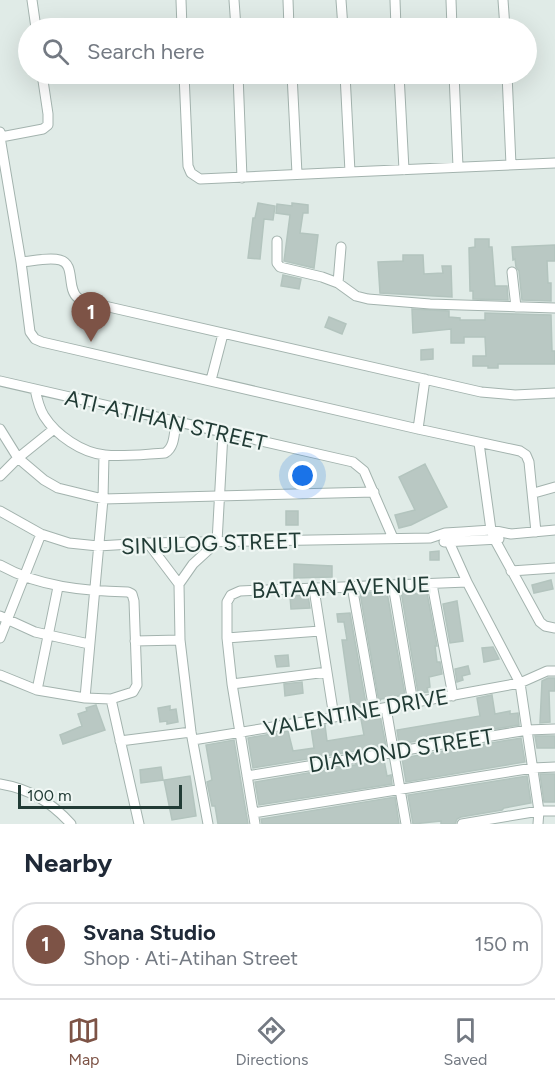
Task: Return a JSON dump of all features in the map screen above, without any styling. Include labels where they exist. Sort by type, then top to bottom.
[{"type":"street","points":[[32,0],[35,18]]},
{"type":"street","points":[[181,0],[182,18]]},
{"type":"street","points":[[234,0],[235,18]]},
{"type":"street","points":[[288,0],[289,18]]},
{"type":"street","points":[[341,0],[342,18]]},
{"type":"street","points":[[395,0],[396,18]]},
{"type":"street","points":[[451,0],[452,18]]},
{"type":"street","points":[[503,0],[504,18]]},
{"type":"street","points":[[44,84],[48,124],[43,129],[0,135],[30,332],[35,339],[520,451],[526,455],[534,493],[537,532]]},
{"type":"street","points":[[184,84],[188,166],[191,173],[200,179],[555,163]]},
{"type":"street","points":[[238,84],[242,178]]},
{"type":"street","points":[[292,84],[297,174]]},
{"type":"street","points":[[346,84],[350,172]]},
{"type":"street","points":[[400,84],[404,170]]},
{"type":"street","points":[[454,84],[458,167]]},
{"type":"street","points":[[508,84],[512,165]]},
{"type":"street","points":[[277,241],[277,263],[280,267],[322,276],[338,283],[356,296],[368,299],[430,304],[555,308]]},
{"type":"street","points":[[338,283],[340,247]]},
{"type":"street","points":[[21,262],[58,259],[65,262],[73,292],[77,298],[87,302],[481,392],[514,395],[555,393]]},
{"type":"street","points":[[512,272],[516,307]]},
{"type":"street","points":[[211,380],[223,334]]},
{"type":"street","points":[[418,429],[425,379]]},
{"type":"street","name":"ATI-ATIHAN STREET","points":[[0,381],[353,462],[364,471],[393,538]]},
{"type":"street","points":[[35,389],[39,406],[54,429],[85,450],[104,455],[165,453],[171,450],[176,422]]},
{"type":"street","points":[[0,429],[18,458],[44,480],[58,488],[103,499],[374,492]]},
{"type":"street","points":[[0,476],[54,429]]},
{"type":"street","points":[[208,824],[192,736],[180,640],[179,584],[193,564],[217,542],[223,433]]},
{"type":"street","points":[[478,443],[491,530],[495,540],[540,622],[545,626],[555,628]]},
{"type":"street","points":[[86,698],[103,499],[104,455]]},
{"type":"street","points":[[534,493],[555,487]]},
{"type":"street","name":"SINULOG STREET","points":[[0,511],[41,534],[69,543],[98,546],[430,538]]},
{"type":"street","points":[[430,538],[445,533],[491,530],[511,534],[555,530]]},
{"type":"street","points":[[445,533],[467,582],[520,683],[539,811],[538,824]]},
{"type":"street","points":[[0,638],[3,618],[41,534]]},
{"type":"street","points":[[430,538],[448,543],[495,540],[511,534]]},
{"type":"street","points":[[148,543],[179,584]]},
{"type":"street","points":[[0,565],[58,587],[132,594],[137,685],[133,692],[111,699],[86,698],[37,690],[0,675]]},
{"type":"street","points":[[511,571],[555,568]]},
{"type":"street","name":"BATAAN AVENUE","points":[[255,824],[232,684],[227,638],[227,602],[231,595],[240,591],[467,582]]},
{"type":"street","points":[[432,584],[453,696]]},
{"type":"street","points":[[393,585],[413,703]]},
{"type":"street","points":[[352,586],[374,710]]},
{"type":"street","points":[[37,690],[58,587]]},
{"type":"street","points":[[314,589],[334,717]]},
{"type":"street","points":[[3,618],[47,636],[89,644]]},
{"type":"street","points":[[227,638],[320,631]]},
{"type":"street","points":[[135,641],[180,640]]},
{"type":"street","name":"VALENTINE DRIVE","points":[[120,741],[241,732],[520,683],[547,671],[555,671]]},
{"type":"street","points":[[232,684],[327,672]]},
{"type":"street","points":[[111,699],[139,824]]},
{"type":"street","points":[[386,708],[406,824]]},
{"type":"street","name":"DIAMOND STREET","points":[[247,776],[528,730],[555,729]]},
{"type":"street","points":[[253,813],[533,768],[555,767]]},
{"type":"street","points":[[0,784],[19,787],[41,797],[71,824]]},
{"type":"street","points":[[462,824],[539,811],[555,811]]},
{"type":"building","points":[[258,203],[275,206],[273,220],[264,219],[260,259],[248,258],[253,218],[255,218]]},
{"type":"building","points":[[292,203],[308,205],[308,213],[303,213],[300,233],[318,235],[314,268],[284,261],[290,215],[276,213],[277,204],[292,206]]},
{"type":"building","points":[[475,239],[489,239],[489,247],[492,247],[495,286],[507,286],[508,300],[473,299],[473,291],[470,291],[469,248],[475,247]]},
{"type":"building","points":[[555,245],[555,261],[547,261],[551,301],[522,300],[519,271],[515,259],[513,260],[512,247]]},
{"type":"building","points":[[403,255],[423,255],[424,274],[443,273],[442,266],[451,266],[452,297],[380,293],[378,262],[403,261]]},
{"type":"building","points":[[283,275],[301,279],[299,289],[281,286]]},
{"type":"building","points":[[412,309],[449,311],[449,317],[460,318],[460,320],[485,320],[485,313],[551,315],[552,351],[555,351],[555,364],[498,364],[498,368],[473,366],[473,356],[486,356],[485,337],[464,337],[464,343],[451,343],[451,329],[413,333]]},
{"type":"building","points":[[329,317],[346,324],[342,334],[325,327]]},
{"type":"building","points":[[433,349],[433,359],[421,360],[421,350]]},
{"type":"building","points":[[425,464],[447,507],[411,525],[399,528],[395,515],[415,510],[399,477]]},
{"type":"building","points":[[286,511],[298,511],[298,525],[286,525]]},
{"type":"building","points":[[439,551],[439,560],[430,560],[430,552]]},
{"type":"building","points":[[294,564],[332,566],[332,577],[294,578]]},
{"type":"building","points":[[551,580],[553,589],[534,593],[532,585]]},
{"type":"building","points":[[401,591],[415,591],[416,594],[427,593],[437,646],[435,646],[437,662],[440,662],[442,674],[429,677],[428,692],[418,693]]},
{"type":"building","points":[[387,592],[405,695],[381,699],[379,702],[360,593]]},
{"type":"building","points":[[308,595],[310,608],[291,609],[290,596]]},
{"type":"building","points":[[457,601],[463,641],[450,643],[443,604]]},
{"type":"building","points":[[350,613],[366,704],[359,706],[359,704],[351,705],[342,640],[347,640],[344,622],[338,622],[337,614]]},
{"type":"building","points":[[493,647],[499,659],[484,662],[482,648]]},
{"type":"building","points":[[288,655],[289,666],[277,667],[275,656]]},
{"type":"building","points":[[468,666],[470,674],[462,676],[463,680],[457,682],[455,669]]},
{"type":"building","points":[[555,678],[555,691],[549,691],[550,722],[540,723],[542,681]]},
{"type":"building","points":[[302,682],[303,693],[285,696],[284,684]]},
{"type":"building","points":[[492,695],[495,714],[510,711],[510,714],[518,713],[519,725],[399,744],[397,730],[480,716],[477,698]]},
{"type":"building","points":[[96,705],[105,730],[63,744],[60,735],[82,726],[78,714]]},
{"type":"building","points":[[170,706],[170,710],[176,709],[178,722],[167,724],[167,721],[160,722],[158,708]]},
{"type":"building","points":[[380,715],[386,746],[253,768],[248,738],[288,731],[293,751],[314,748],[311,728],[325,725],[327,741],[364,735],[361,719]]},
{"type":"building","points":[[535,736],[555,736],[555,748],[537,748]]},
{"type":"building","points":[[521,738],[525,762],[406,782],[402,758]]},
{"type":"building","points":[[234,740],[248,824],[218,824],[207,782],[212,780],[206,745]]},
{"type":"building","points":[[384,760],[387,776],[391,775],[392,784],[259,805],[255,782]]},
{"type":"building","points":[[161,767],[163,780],[141,783],[140,770]]},
{"type":"building","points":[[540,774],[555,774],[555,802],[544,802]]},
{"type":"building","points":[[190,776],[196,816],[172,820],[164,780]]},
{"type":"building","points":[[527,776],[531,803],[461,817],[455,824],[441,824],[441,821],[413,824],[408,795]]},
{"type":"building","points":[[395,797],[399,824],[262,824],[261,819]]},
{"type":"place","name":"Svana Studio","points":[[91,342]]}]
